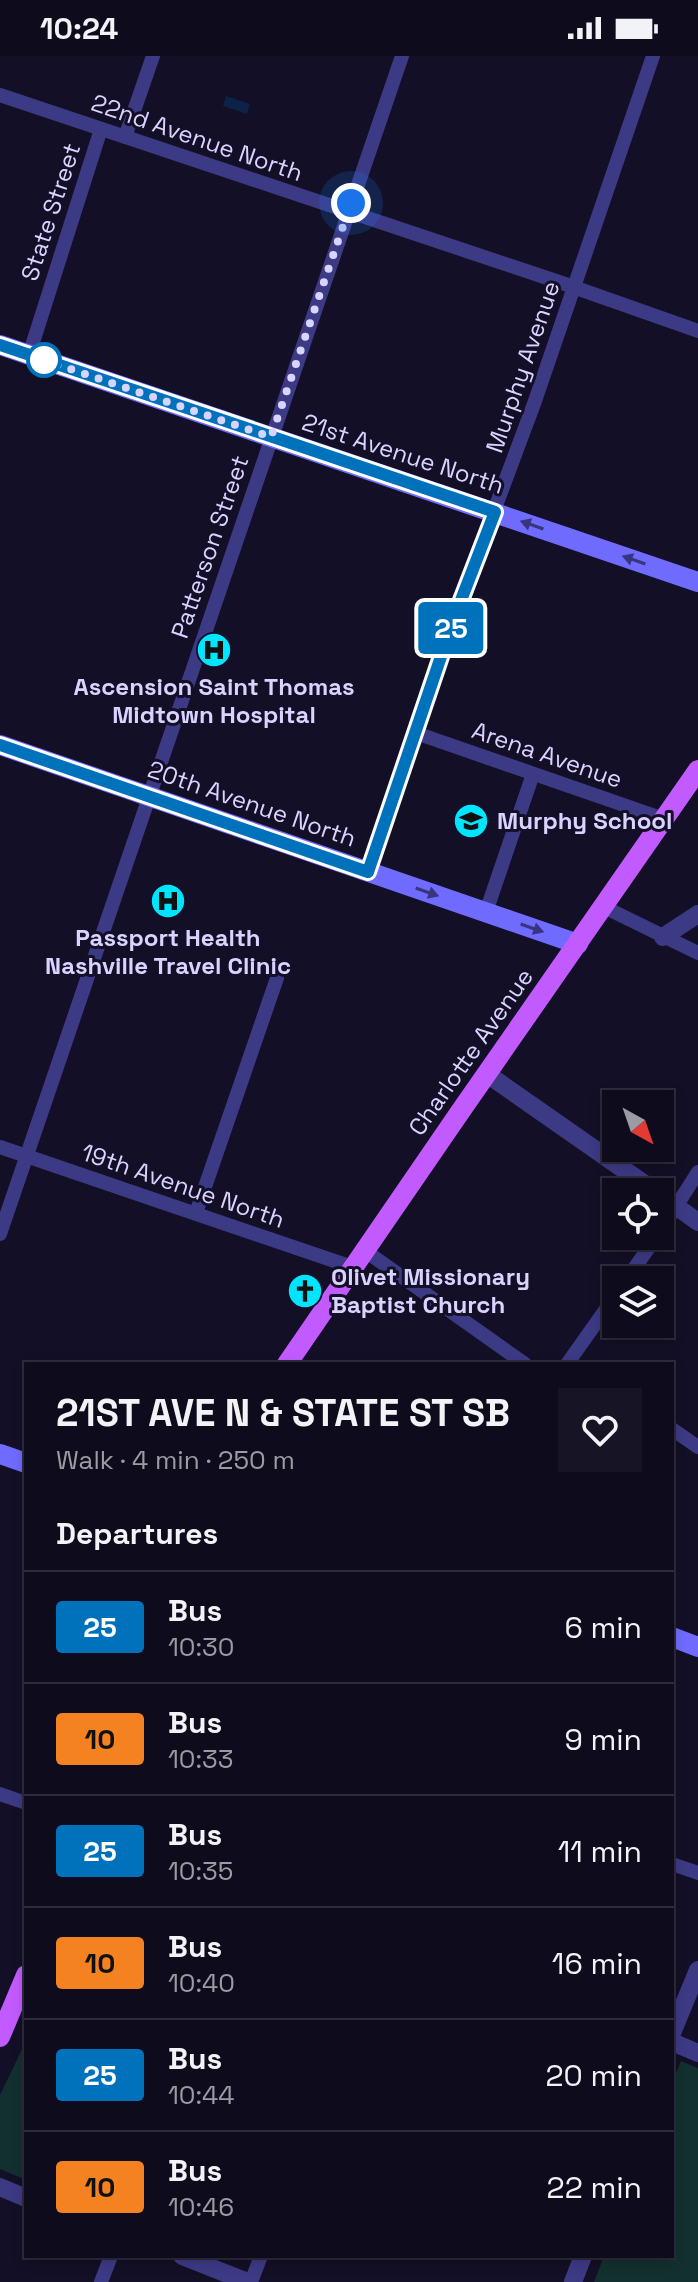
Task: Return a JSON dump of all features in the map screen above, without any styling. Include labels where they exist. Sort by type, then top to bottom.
[{"type":"main road","name":"21st Avenue North","points":[[0,345],[698,582]]},
{"type":"main road","name":"20th Avenue North","points":[[0,745],[578,944]]},
{"type":"main road","name":"Charlotte Avenue","points":[[288,1362],[698,770]]},
{"type":"main road","points":[[0,1454],[24,1462]]},
{"type":"main road","points":[[674,1638],[698,1647]]},
{"type":"main road","points":[[0,2037],[24,1980]]},
{"type":"street","points":[[125,137],[153,56]]},
{"type":"street","name":"Patterson Street","points":[[0,1234],[402,56]]},
{"type":"street","name":"Murphy Avenue","points":[[368,872],[453,621],[575,287],[653,56]]},
{"type":"street","name":"22nd Avenue North","points":[[0,95],[698,331]]},
{"type":"street","name":"State Street","points":[[29,355],[101,129]]},
{"type":"street","name":"Arena Avenue","points":[[416,733],[664,819]]},
{"type":"street","points":[[486,912],[533,774]]},
{"type":"street","points":[[604,907],[698,953]]},
{"type":"street","points":[[663,937],[698,914]]},
{"type":"street","points":[[196,1213],[277,978]]},
{"type":"street","points":[[487,1074],[635,1178]]},
{"type":"street","name":"19th Avenue North","points":[[0,1147],[352,1267]]},
{"type":"street","points":[[674,1211],[698,1172]]},
{"type":"street","points":[[674,1205],[698,1222]]},
{"type":"street","points":[[364,1250],[522,1362]]},
{"type":"street","points":[[573,1362],[602,1317]]},
{"type":"street","points":[[674,1430],[698,1447]]},
{"type":"street","points":[[0,1794],[24,1802]]},
{"type":"street","points":[[674,1865],[698,1873]]},
{"type":"street","points":[[674,2028],[698,1970]]},
{"type":"street","points":[[674,2043],[698,2053]]},
{"type":"street","points":[[0,2187],[24,2197]]},
{"type":"street","points":[[101,2282],[110,2258]]},
{"type":"street","points":[[187,2258],[250,2282],[260,2258]]},
{"type":"street","points":[[573,2282],[582,2258]]},
{"type":"green space","points":[[24,2045],[24,2179],[0,2169],[0,2095]]},
{"type":"green space","points":[[681,2061],[698,2068],[698,2282],[594,2282],[603,2258],[674,2258],[674,2078]]},
{"type":"water","points":[[226,96],[250,104],[247,114],[223,106]]},
{"type":"bus line","name":"25","points":[[0,345],[495,512],[453,621],[368,872],[0,745]]},
{"type":"place","name":"Ascension Saint Thomas Midtown Hospital","points":[[214,650]]},
{"type":"place","name":"Murphy School","points":[[471,821]]},
{"type":"place","name":"Passport Health Nashville Travel Clinic","points":[[168,901]]},
{"type":"place","name":"Olivet Missionary Baptist Church","points":[[305,1291]]},
{"type":"route","points":[[44,360],[271,437],[351,203]]}]
